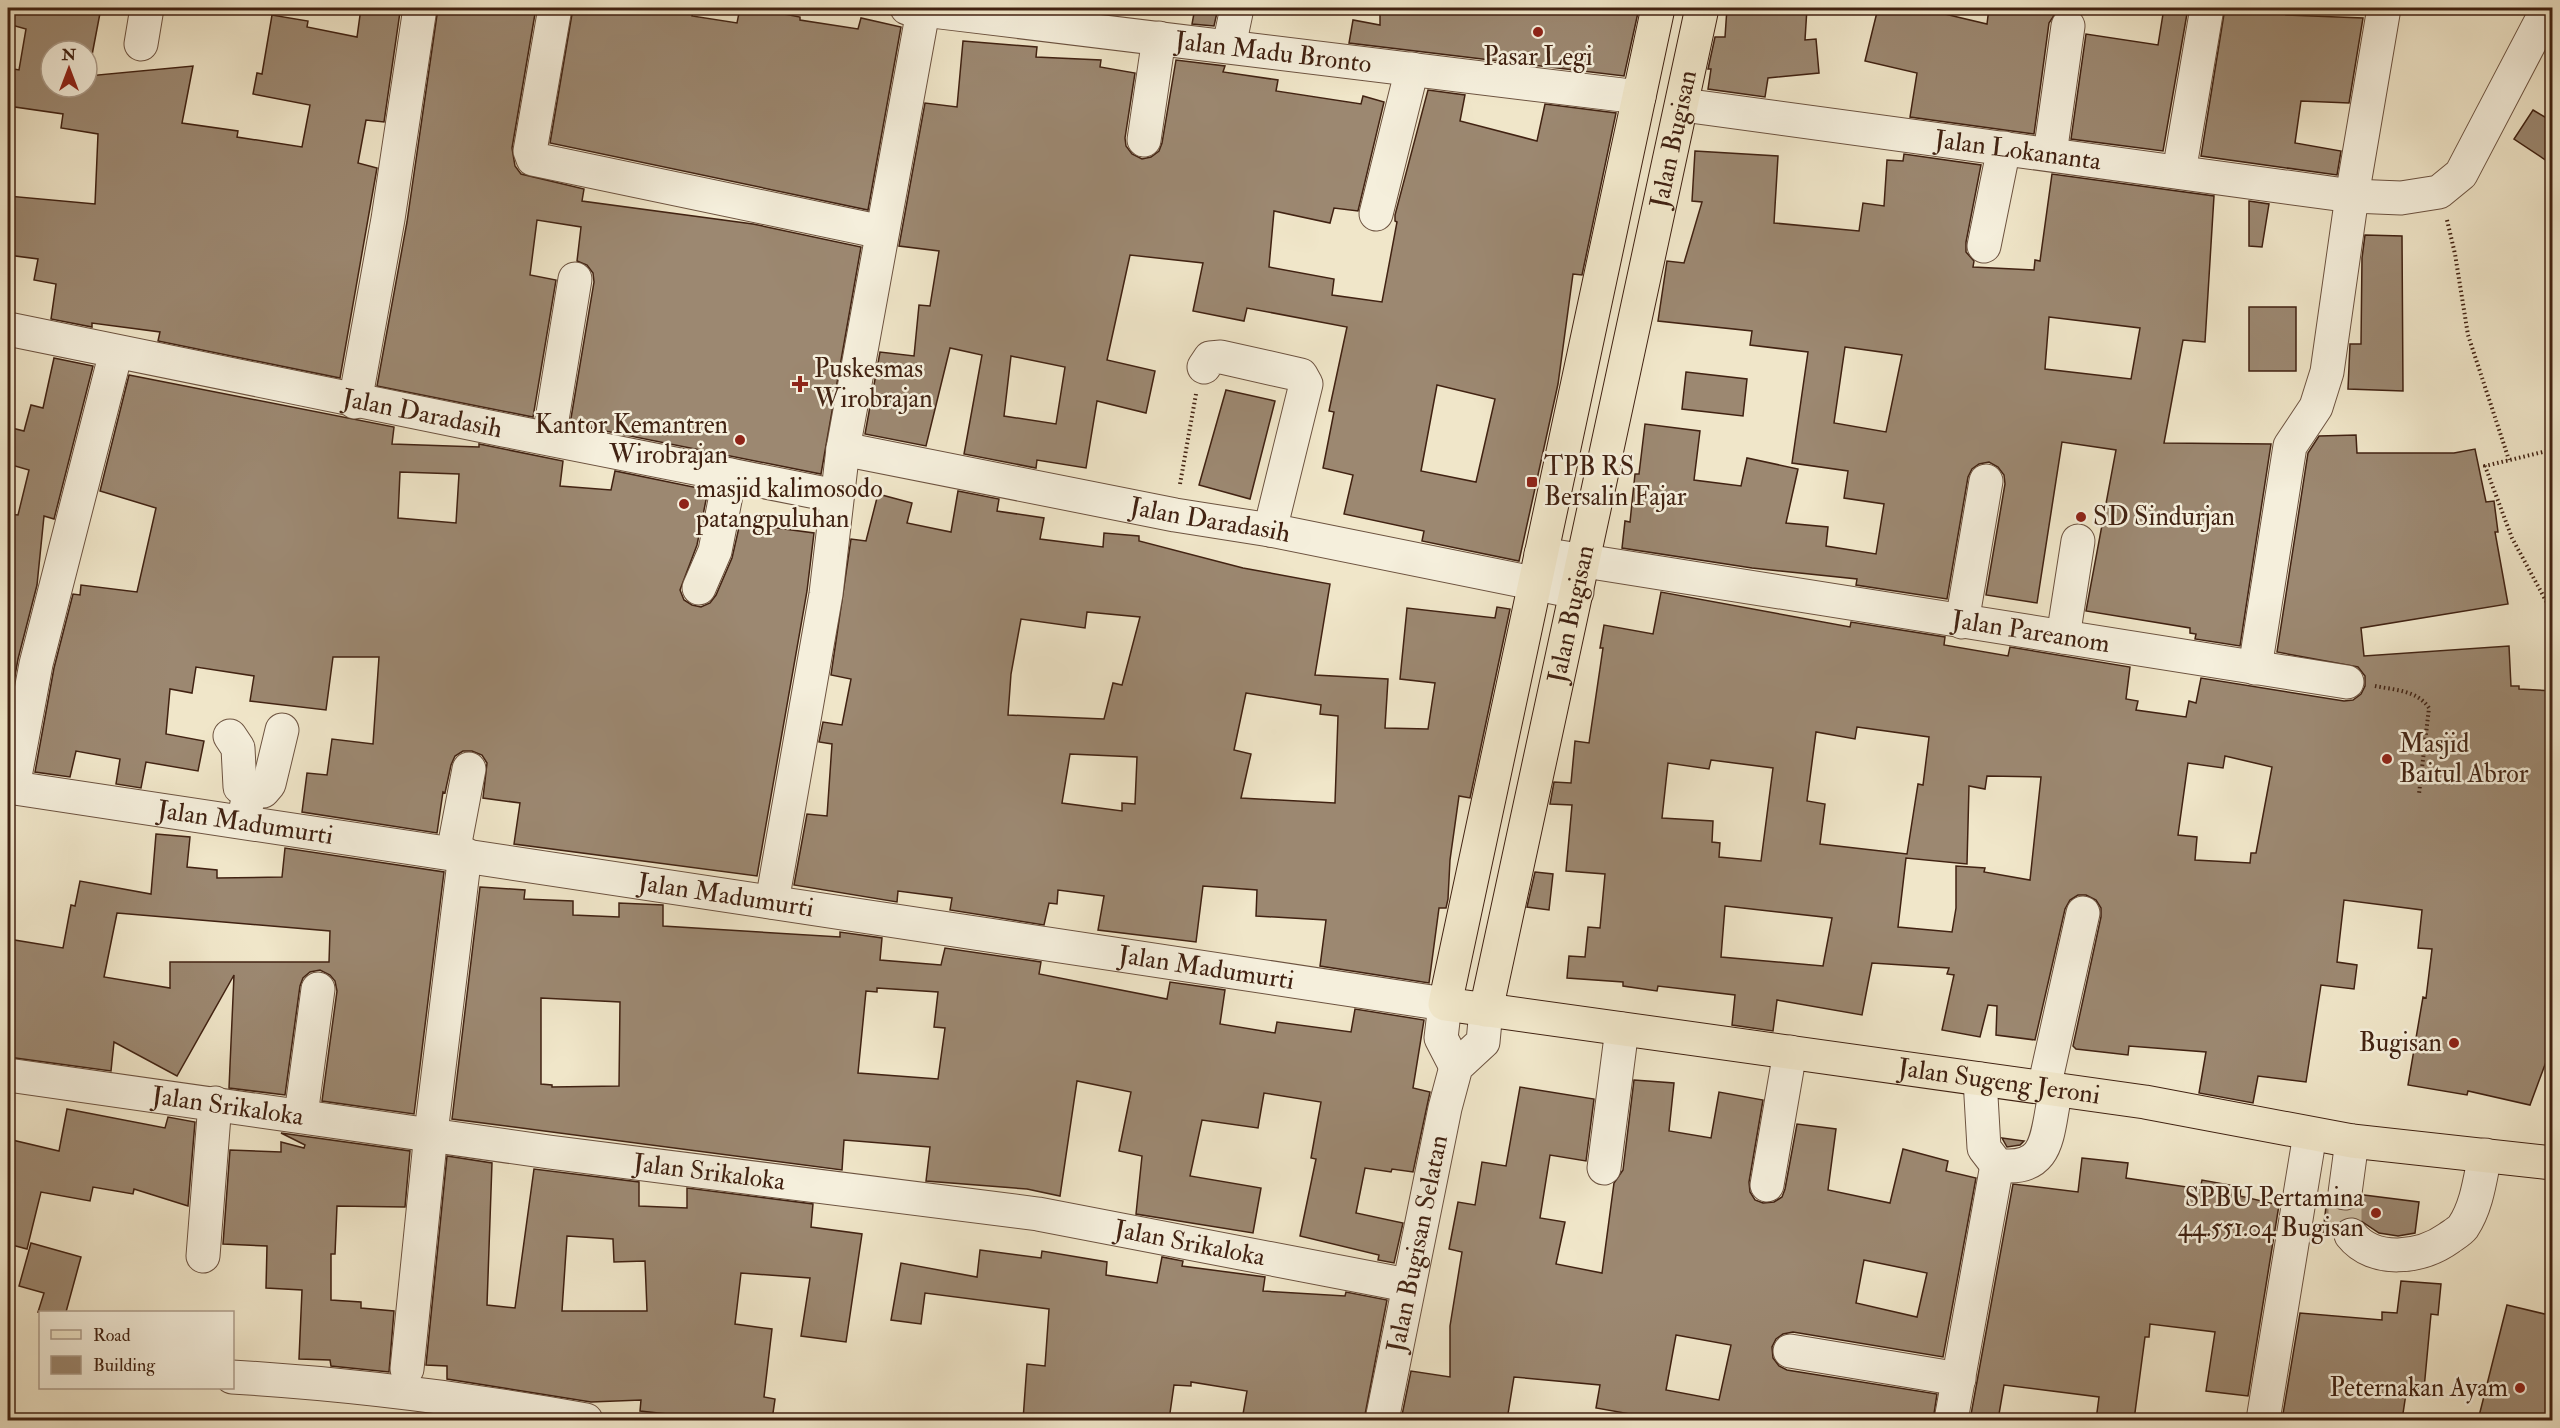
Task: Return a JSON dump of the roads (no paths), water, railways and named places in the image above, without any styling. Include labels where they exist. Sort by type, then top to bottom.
[{"type":"main road","name":"Jalan Bugisan","points":[[1445,1004],[1658,8]]},
{"type":"main road","name":"Jalan Bugisan","points":[[1486,1010],[1683,105],[1702,8]]},
{"type":"main road","points":[[1639,98],[1683,105]]},
{"type":"main road","name":"Jalan Sugeng Jeroni","points":[[1445,1004],[2145,1102],[2352,1141],[2553,1164]]},
{"type":"street","points":[[141,44],[147,8]]},
{"type":"street","points":[[355,402],[388,219],[420,8]]},
{"type":"street","points":[[555,8],[530,151],[533,159],[882,232]]},
{"type":"street","points":[[1228,46],[1237,8]]},
{"type":"street","points":[[2179,172],[2207,8]]},
{"type":"street","points":[[2255,668],[2290,446],[2316,407],[2327,372],[2352,195],[2384,8]]},
{"type":"street","name":"Jalan Lokananta","points":[[1683,105],[2352,195],[2401,198],[2439,192],[2461,174],[2548,8]]},
{"type":"street","points":[[772,902],[826,594],[840,472],[882,232],[915,9]]},
{"type":"street","name":"Jalan Madu Bronto","points":[[915,9],[1085,18],[1159,38],[1639,98]]},
{"type":"street","points":[[2049,154],[2068,26]]},
{"type":"street","points":[[1144,140],[1159,38]]},
{"type":"street","points":[[1376,214],[1412,69]]},
{"type":"street","points":[[1983,246],[2004,148]]},
{"type":"street","points":[[549,438],[575,279]]},
{"type":"street","name":"Jalan Daradasih","points":[[8,329],[116,352],[157,358],[355,402],[730,475],[840,472],[1175,514],[1578,589]]},
{"type":"street","points":[[10,787],[36,663],[116,352]]},
{"type":"street","points":[[1204,367],[1210,358],[1221,357],[1301,375],[1306,384],[1270,530]]},
{"type":"street","name":"Jalan Daradasih","points":[[840,472],[1535,580]]},
{"type":"street","points":[[699,588],[715,551],[730,475]]},
{"type":"street","points":[[1962,622],[1986,481]]},
{"type":"street","points":[[2063,637],[2078,541]]},
{"type":"street","name":"Jalan Pareanom","points":[[1578,589],[1962,622],[2347,682]]},
{"type":"street","points":[[230,736],[238,748],[240,787],[246,806],[269,784],[282,730]]},
{"type":"street","points":[[407,1369],[469,769]]},
{"type":"street","name":"Jalan Madumurti","points":[[10,787],[246,806],[459,854],[1445,1004]]},
{"type":"street","points":[[1980,1079],[1983,1148],[1997,1165],[2014,1168],[2029,1164],[2040,1156],[2050,1089],[2083,913]]},
{"type":"street","points":[[301,1115],[318,989]]},
{"type":"street","points":[[1445,1004],[1441,1038],[1456,1067],[1483,1042],[1486,1010]]},
{"type":"street","points":[[1604,1168],[1622,1029]]},
{"type":"street","points":[[1767,1185],[1790,1053]]},
{"type":"street","name":"Jalan Bugisan Selatan","points":[[1382,1420],[1407,1285],[1456,1067]]},
{"type":"street","name":"Jalan Srikaloka","points":[[8,1075],[431,1133],[549,1152],[1038,1214],[1407,1285]]},
{"type":"street","points":[[202,1256],[215,1103]]},
{"type":"street","points":[[2263,1420],[2310,1134]]},
{"type":"street","points":[[2345,1193],[2352,1141]]},
{"type":"street","points":[[2350,1235],[2359,1245],[2379,1253],[2411,1254],[2438,1245],[2463,1228],[2477,1195],[2485,1155]]},
{"type":"street","points":[[1952,1420],[1997,1165]]},
{"type":"street","points":[[1790,1351],[1959,1379]]},
{"type":"street","points":[[234,1377],[389,1390],[488,1412],[586,1420]]},
{"type":"tunnel","points":[[2345,1193],[2345,1228],[2351,1235]]},
{"type":"place","name":"Pasar Legi","points":[[1538,32]]},
{"type":"place","name":"Puskesmas Wirobrajan","points":[[800,384]]},
{"type":"place","name":"Kantor Kemantren Wirobrajan","points":[[740,440]]},
{"type":"place","name":"TPB RS Bersalin Fajar","points":[[1532,482]]},
{"type":"place","name":"masjid kalimosodo patangpuluhan","points":[[684,504]]},
{"type":"place","name":"SD Sindurjan","points":[[2081,517]]},
{"type":"place","name":"Masjid Baitul Abror","points":[[2387,759]]},
{"type":"place","name":"Bugisan","points":[[2454,1043]]},
{"type":"place","name":"SPBU Pertamina 44.551.04 Bugisan","points":[[2376,1213]]},
{"type":"place","name":"Peternakan Ayam","points":[[2520,1388]]}]
